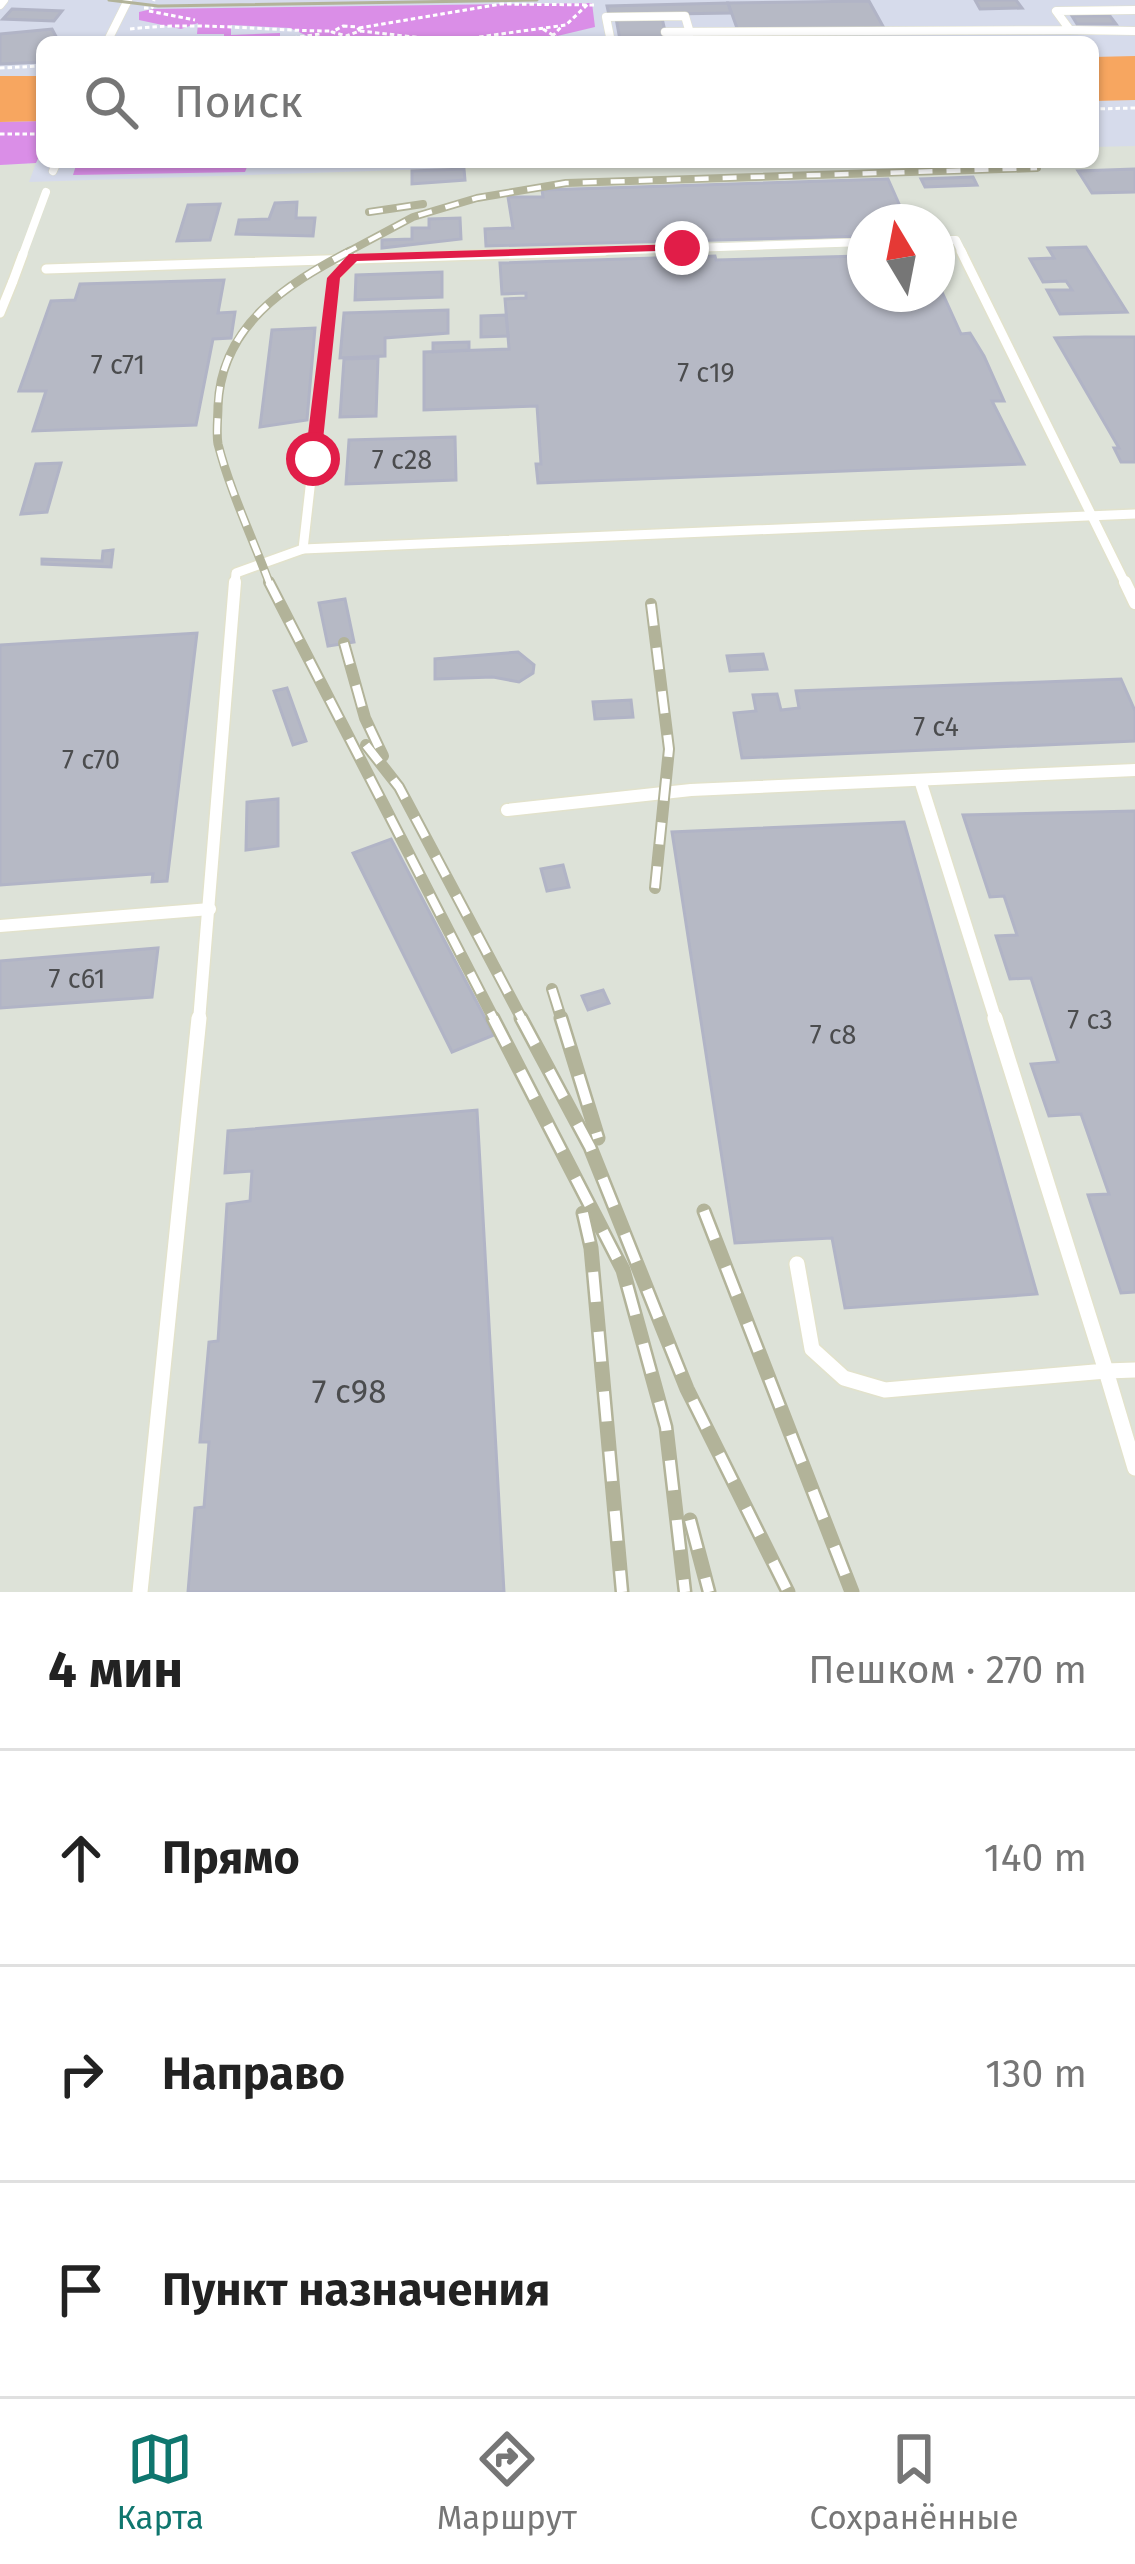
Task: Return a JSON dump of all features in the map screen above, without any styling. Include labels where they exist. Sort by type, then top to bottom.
[{"type":"lane","points":[[100,35],[110,36],[117,13],[128,0]]},
{"type":"lane","points":[[1070,30],[1056,11],[1135,10]]},
{"type":"lane","points":[[613,36],[607,17],[685,16],[691,33]]},
{"type":"lane","points":[[665,32],[1135,31]]},
{"type":"lane","points":[[686,36],[691,33]]},
{"type":"lane","points":[[0,313],[46,192]]},
{"type":"lane","points":[[955,240],[1135,603]]},
{"type":"lane","points":[[46,269],[847,243]]},
{"type":"lane","points":[[303,549],[334,278],[354,257]]},
{"type":"lane","points":[[140,1592],[210,909],[236,573],[303,549],[1135,514]]},
{"type":"lane","points":[[507,810],[691,790],[1135,770]]},
{"type":"lane","points":[[920,780],[1135,1468]]},
{"type":"lane","points":[[0,926],[210,909]]},
{"type":"lane","points":[[797,1264],[812,1349],[844,1378],[885,1390],[1135,1370]]},
{"type":"path","points":[[110,36],[196,22],[264,32],[348,36],[359,30],[501,4],[592,2]]},
{"type":"path","points":[[554,36],[592,2]]},
{"type":"path","points":[[137,8],[186,15],[196,22]]},
{"type":"path","points":[[304,36],[344,26],[409,36]]},
{"type":"path","points":[[489,36],[562,26]]},
{"type":"path","points":[[144,36],[147,27]]},
{"type":"path","points":[[542,28],[552,36]]},
{"type":"path","points":[[0,68],[36,67]]},
{"type":"path","points":[[1099,109],[1135,108]]},
{"type":"path","points":[[0,134],[36,134]]},
{"type":"shaded area","points":[[592,3],[595,27],[557,36],[307,36],[290,28],[231,25],[231,35],[280,36],[224,36],[197,34],[198,23],[181,29],[139,20],[139,12]]},
{"type":"shaded area","points":[[1135,56],[1135,100],[1099,101],[1099,57]]},
{"type":"shaded area","points":[[0,76],[36,76],[36,121],[0,122]]},
{"type":"shaded area","points":[[36,121],[36,163],[0,165],[0,122]]},
{"type":"shaded area","points":[[1135,146],[1135,1592],[0,1592],[0,165],[36,163],[29,182],[466,168],[1099,168],[1099,147]]},
{"type":"shaded area","points":[[75,168],[247,168],[245,172],[73,175]]},
{"type":"building","points":[[975,0],[1016,0],[1022,8],[980,9]]},
{"type":"building","points":[[869,1],[884,28],[738,31],[728,3]]},
{"type":"building","points":[[728,3],[731,13],[609,15],[607,6]]},
{"type":"building","points":[[12,9],[62,11],[54,21],[3,19]]},
{"type":"building","points":[[1072,16],[1110,16],[1116,24],[1077,24]]},
{"type":"building","points":[[616,18],[662,18],[666,36],[619,36]]},
{"type":"building","points":[[52,29],[56,36],[36,36],[36,62],[0,64],[0,34]]},
{"type":"building","points":[[464,169],[465,180],[412,184],[412,171]]},
{"type":"building","points":[[1135,169],[1135,192],[1092,193],[1078,171]]},
{"type":"building","points":[[973,177],[977,185],[925,187],[921,179]]},
{"type":"building","points":[[888,179],[899,204],[847,204],[847,236],[486,246],[485,229],[513,228],[508,197],[543,197],[542,190]]},
{"type":"building","points":[[297,202],[296,218],[315,218],[313,236],[236,234],[239,220],[269,219],[275,203]]},
{"type":"building","points":[[220,204],[210,240],[177,241],[188,205]]},
{"type":"building","points":[[460,218],[461,239],[382,248],[382,240],[412,239],[412,228],[429,228],[429,219]]},
{"type":"building","points":[[1086,247],[1127,312],[1060,314],[1047,290],[1072,290],[1066,281],[1043,282],[1030,259],[1054,258],[1048,248]]},
{"type":"building","points":[[847,256],[847,312],[951,312],[961,334],[970,333],[1004,401],[992,401],[1024,464],[538,483],[537,406],[424,410],[424,352],[509,349],[505,299],[526,298],[526,293],[502,294],[500,263]]},
{"type":"building","points":[[442,272],[442,297],[355,300],[356,275]]},
{"type":"building","points":[[224,280],[218,313],[235,312],[231,338],[213,339],[196,425],[33,431],[46,391],[19,391],[51,301],[75,300],[80,284]]},
{"type":"building","points":[[448,310],[448,333],[385,338],[385,356],[340,358],[344,313]]},
{"type":"building","points":[[506,315],[508,336],[481,337],[481,316]]},
{"type":"building","points":[[315,328],[307,420],[260,427],[272,330]]},
{"type":"building","points":[[1135,337],[1135,462],[1121,462],[1114,448],[1119,448],[1055,338]]},
{"type":"building","points":[[469,342],[469,350],[433,352],[433,343]]},
{"type":"building","points":[[378,358],[376,416],[340,417],[344,359]]},
{"type":"building","points":[[455,437],[456,480],[346,484],[349,440]]},
{"type":"building","points":[[61,463],[47,512],[21,514],[36,464]]},
{"type":"building","points":[[113,550],[111,567],[42,564],[42,559],[102,561],[103,551]]},
{"type":"building","points":[[345,599],[354,642],[328,646],[319,603]]},
{"type":"building","points":[[197,633],[167,881],[152,882],[153,874],[0,885],[0,645]]},
{"type":"building","points":[[518,652],[534,665],[533,673],[519,682],[493,677],[435,679],[435,659]]},
{"type":"building","points":[[763,654],[767,669],[730,671],[727,656]]},
{"type":"building","points":[[1121,679],[1135,711],[1135,741],[742,758],[734,713],[756,711],[753,695],[777,694],[781,710],[799,708],[796,691]]},
{"type":"building","points":[[287,688],[306,741],[293,745],[274,691]]},
{"type":"building","points":[[631,700],[633,717],[595,719],[593,702]]},
{"type":"building","points":[[278,799],[278,846],[246,850],[247,802]]},
{"type":"building","points":[[1135,811],[1135,1292],[1121,1293],[1088,1195],[1109,1194],[1081,1114],[1049,1116],[1031,1064],[1058,1062],[1031,978],[1010,979],[996,936],[1017,935],[1004,896],[990,897],[963,815]]},
{"type":"building","points":[[904,822],[1037,1294],[845,1308],[832,1238],[735,1243],[672,832]]},
{"type":"building","points":[[391,839],[494,1035],[452,1052],[353,853]]},
{"type":"building","points":[[563,865],[569,887],[547,891],[541,869]]},
{"type":"building","points":[[158,948],[152,997],[0,1008],[0,961]]},
{"type":"building","points":[[603,990],[609,1003],[588,1010],[582,996]]},
{"type":"building","points":[[477,1110],[504,1592],[188,1592],[195,1508],[204,1507],[209,1442],[200,1442],[209,1342],[218,1341],[227,1204],[250,1201],[252,1171],[225,1173],[228,1131]]},
{"type":"tram line","points":[[109,0],[158,6],[537,0]]},
{"type":"railway","points":[[344,254],[413,217],[477,198],[566,183],[1037,168]]},
{"type":"railway","points":[[369,212],[423,204]]},
{"type":"railway","points":[[270,585],[218,444],[222,378],[231,353],[261,311],[302,278],[350,251]]},
{"type":"railway","points":[[269,582],[495,1021]]},
{"type":"railway","points":[[651,604],[669,749],[655,888]]},
{"type":"railway","points":[[344,643],[365,718],[383,756]]},
{"type":"railway","points":[[366,745],[399,787],[523,1021]]},
{"type":"railway","points":[[552,989],[562,1021]]},
{"type":"railway","points":[[493,1018],[623,1270],[666,1427],[685,1592]]},
{"type":"railway","points":[[521,1018],[590,1147],[687,1389],[788,1592]]},
{"type":"railway","points":[[561,1018],[598,1138]]},
{"type":"railway","points":[[704,1211],[852,1592]]},
{"type":"railway","points":[[583,1213],[591,1248],[622,1592]]},
{"type":"railway","points":[[690,1520],[709,1592]]},
{"type":"route","points":[[313,459],[334,278],[354,257],[682,248]]}]
